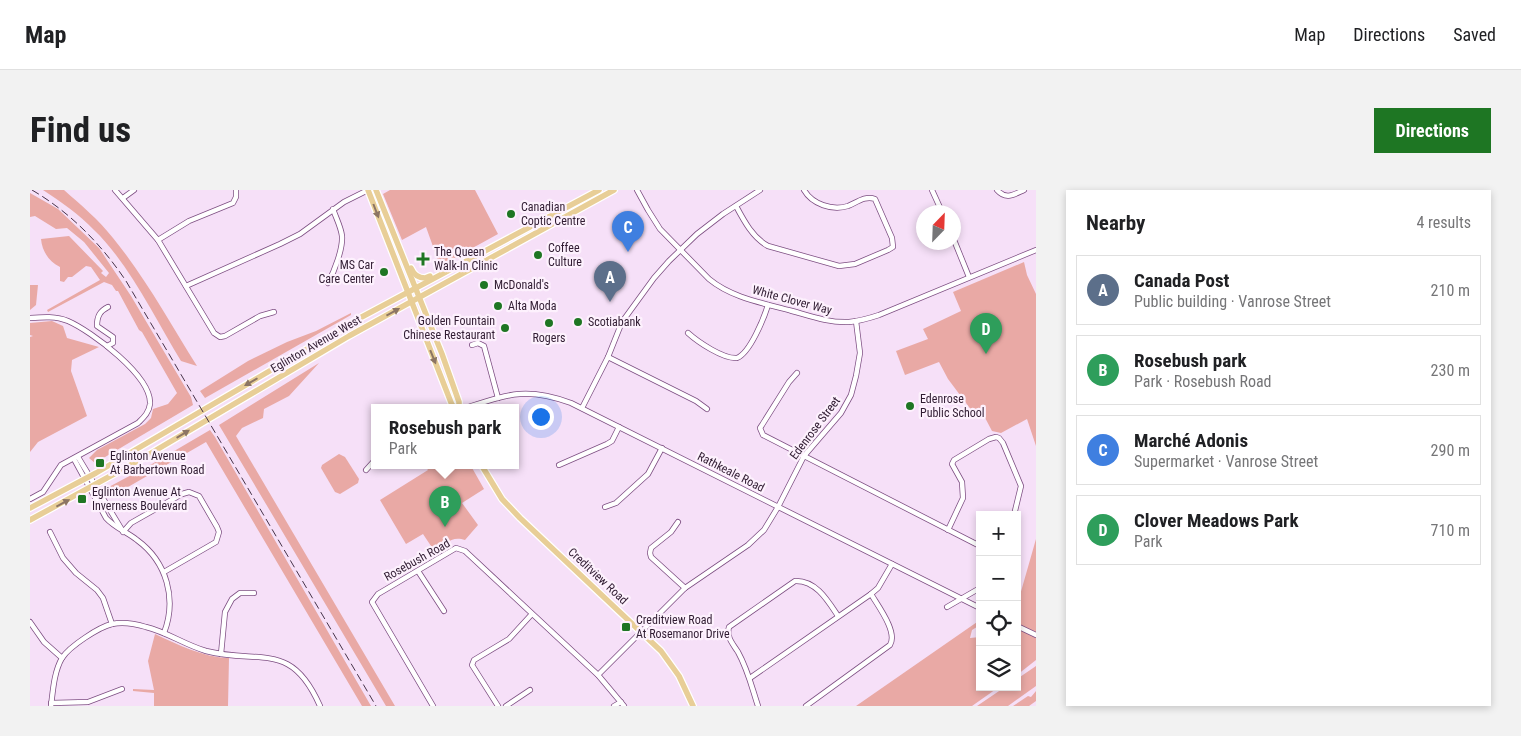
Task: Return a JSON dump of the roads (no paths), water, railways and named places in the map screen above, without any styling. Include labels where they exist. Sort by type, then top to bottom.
[{"type":"main road","points":[[368,190],[452,404]]},
{"type":"main road","points":[[376,190],[447,368],[458,404]]},
{"type":"main road","name":"Eglinton Avenue West","points":[[30,508],[87,478],[338,330],[599,190]]},
{"type":"main road","name":"Eglinton Avenue West","points":[[30,520],[92,487],[419,297],[614,190]]},
{"type":"main road","points":[[399,248],[405,253],[412,271],[417,276],[425,278],[442,269],[446,271]]},
{"type":"main road","name":"Creditview Road","points":[[484,469],[502,499],[520,518],[642,631],[661,651],[680,676],[693,706]]},
{"type":"street","points":[[115,190],[158,240],[214,334],[220,337],[225,336],[260,316],[274,312]]},
{"type":"street","points":[[123,198],[134,190]]},
{"type":"street","points":[[158,240],[188,221],[233,203],[236,197],[236,190]]},
{"type":"street","points":[[186,286],[300,234],[333,209],[368,190]]},
{"type":"street","name":"White Clover Way","points":[[637,190],[655,222],[680,250],[722,288],[768,305],[830,321],[856,321],[880,315],[1036,250]]},
{"type":"street","points":[[582,408],[608,357],[622,322],[654,278],[697,234],[760,190]]},
{"type":"street","points":[[736,206],[762,243],[839,266],[855,264],[893,246],[892,238],[874,199],[866,198],[840,208],[816,202],[809,198],[804,190]]},
{"type":"street","points":[[932,190],[939,205]]},
{"type":"street","points":[[997,190],[1008,197],[1024,190]]},
{"type":"street","points":[[328,283],[333,274],[342,242],[341,232],[333,209]]},
{"type":"street","points":[[958,250],[969,277]]},
{"type":"street","points":[[688,333],[696,340],[726,357],[731,359],[737,358],[744,353],[763,320],[768,305]]},
{"type":"street","points":[[108,307],[99,315],[97,326],[113,337],[113,343],[108,346]]},
{"type":"street","points":[[30,318],[47,316],[66,320],[108,346],[139,378],[146,388],[150,404],[146,415],[138,423],[61,465],[44,492],[30,499]]},
{"type":"street","name":"Edenrose Street","points":[[598,675],[684,588],[748,545],[764,530],[804,456],[841,413],[851,395],[860,353],[856,321]]},
{"type":"street","points":[[472,345],[478,343],[484,346],[498,398]]},
{"type":"street","points":[[608,357],[696,401],[707,409]]},
{"type":"street","points":[[797,373],[789,382],[760,428],[763,435],[976,544]]},
{"type":"street","name":"Rathkeale Road","points":[[478,404],[523,393],[550,395],[582,408],[976,606]]},
{"type":"street","points":[[559,465],[612,441],[619,427]]},
{"type":"street","points":[[948,530],[963,498],[962,482],[952,464],[954,460],[989,439],[996,437],[1003,443],[1021,486],[1015,511]]},
{"type":"street","points":[[605,507],[616,503],[648,474],[662,448]]},
{"type":"street","points":[[76,458],[92,487],[123,532],[138,540],[156,558],[164,572],[170,596],[168,620],[164,633]]},
{"type":"street","points":[[366,470],[371,464]]},
{"type":"street","points":[[123,532],[131,523],[182,494],[189,492],[199,496],[218,527],[216,542],[164,572]]},
{"type":"street","points":[[678,522],[671,532],[651,548],[650,553],[651,557],[684,588]]},
{"type":"street","points":[[50,532],[63,558],[103,598],[112,624]]},
{"type":"street","name":"Rosebush Road","points":[[433,706],[372,602],[378,594],[456,548],[465,551],[598,675],[622,704]]},
{"type":"street","points":[[750,678],[871,594],[878,588],[892,564]]},
{"type":"street","points":[[418,571],[444,611]]},
{"type":"street","points":[[758,706],[750,678],[728,637],[729,627],[790,583],[801,580],[817,588],[838,616]]},
{"type":"street","points":[[948,607],[976,590]]},
{"type":"street","points":[[221,654],[225,612],[228,605],[240,593],[254,593]]},
{"type":"street","points":[[806,706],[893,641],[892,633],[871,594]]},
{"type":"street","points":[[498,706],[472,664],[474,660],[509,638],[531,614]]},
{"type":"street","points":[[30,622],[44,642],[62,658]]},
{"type":"street","points":[[122,689],[88,702],[51,705],[54,684],[62,658],[86,637],[112,624],[131,624],[145,626],[194,647],[221,654],[274,658],[286,664],[306,679],[320,706]]},
{"type":"street","points":[[1021,628],[1036,635]]},
{"type":"street","points":[[506,706],[530,690]]},
{"type":"street","points":[[614,706],[622,704]]},
{"type":"railway","points":[[32,190],[60,209],[84,230],[106,254],[126,281],[376,706]]},
{"type":"place","name":"Canadian Coptic Centre","points":[[511,214]]},
{"type":"place","name":"Marché Adonis","points":[[628,252]]},
{"type":"place","name":"Coffee Culture","points":[[538,255]]},
{"type":"place","name":"The Queen Walk-In Clinic","points":[[423,259]]},
{"type":"place","name":"MS Car Care Center","points":[[384,272]]},
{"type":"place","name":"McDonald's","points":[[484,285]]},
{"type":"place","name":"Canada Post","points":[[610,302]]},
{"type":"place","name":"Alta Moda","points":[[498,306]]},
{"type":"place","name":"Scotiabank","points":[[578,322]]},
{"type":"place","name":"Rogers","points":[[549,323]]},
{"type":"place","name":"Golden Fountain Chinese Restaurant","points":[[505,328]]},
{"type":"place","name":"Clover Meadows Park","points":[[986,354]]},
{"type":"place","name":"Edenrose Public School","points":[[910,406]]},
{"type":"place","name":"Eglinton Avenue At Barbertown Road","points":[[100,463]]},
{"type":"place","name":"Eglinton Avenue At Inverness Boulevard","points":[[82,499]]},
{"type":"place","name":"Rosebush park","points":[[445,527]]},
{"type":"place","name":"Creditview Road At Rosemanor Drive","points":[[626,627]]}]
